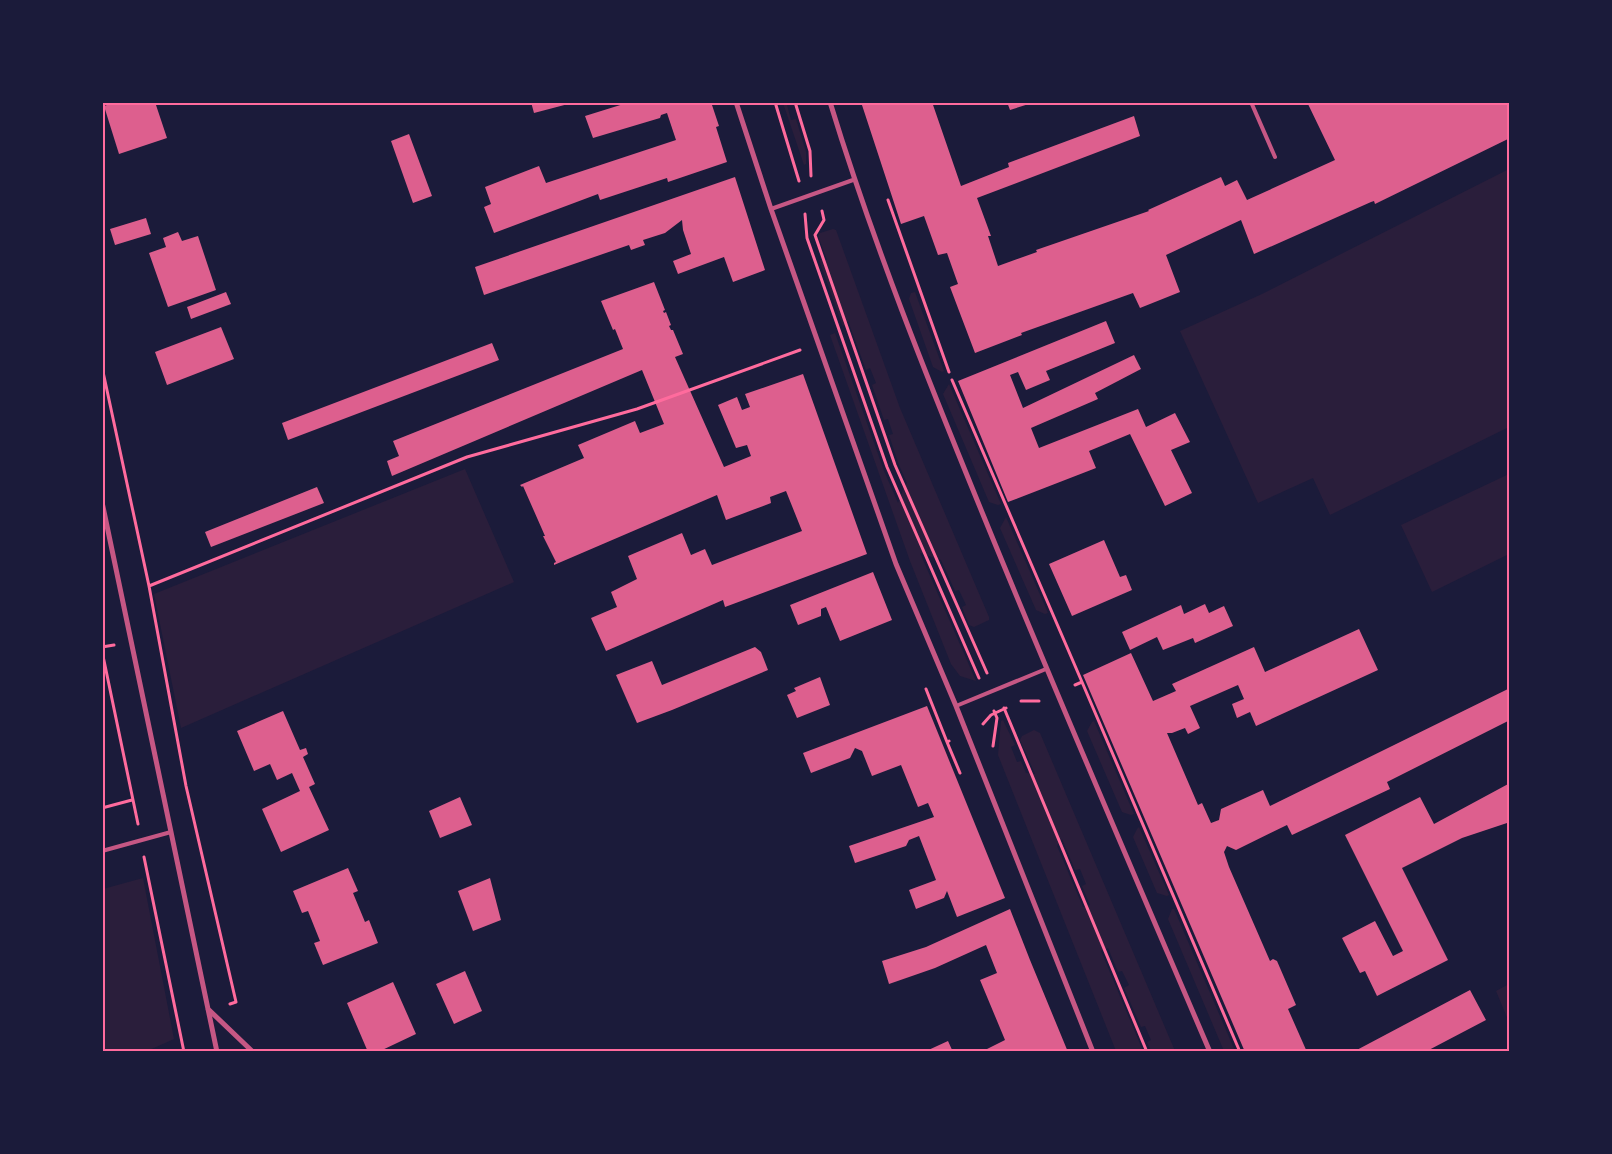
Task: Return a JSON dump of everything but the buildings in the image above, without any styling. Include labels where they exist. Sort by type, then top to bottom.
[{"type":"street","points":[[736,102],[771,209],[896,564],[956,706],[1093,1052]]},
{"type":"street","points":[[830,102],[853,180],[933,393],[1046,669],[1210,1052]]},
{"type":"street","points":[[102,502],[217,1052]]},
{"type":"street","points":[[208,1009],[252,1052]]},
{"type":"lane","points":[[1251,102],[1275,157]]},
{"type":"lane","points":[[771,209],[853,180]]},
{"type":"lane","points":[[956,706],[1046,669]]},
{"type":"lane","points":[[102,851],[171,832]]},
{"type":"path","points":[[775,102],[804,197],[807,238],[887,467],[997,718],[992,754]]},
{"type":"path","points":[[795,102],[810,151],[812,181],[824,220],[815,235],[895,465],[1004,709],[1147,1052]]},
{"type":"path","points":[[888,200],[950,376],[1240,1052]]},
{"type":"path","points":[[797,341],[803,359]]},
{"type":"path","points":[[149,586],[467,457],[637,409],[800,350]]},
{"type":"path","points":[[102,368],[149,586],[186,786],[236,1002],[208,1009]]},
{"type":"path","points":[[1017,703],[1023,700],[1038,702],[1082,682]]},
{"type":"path","points":[[925,687],[947,742],[978,730],[991,715],[1010,706]]},
{"type":"path","points":[[102,808],[132,800]]},
{"type":"shaded area","points":[[783,103],[790,103],[787,105],[791,120],[796,119],[806,152],[806,164],[804,165]]},
{"type":"shaded area","points":[[1509,169],[1509,427],[1330,515],[1313,478],[1258,503],[1180,331],[1262,294]]},
{"type":"shaded area","points":[[833,229],[836,230],[900,408],[989,617],[989,620],[974,627],[969,625],[962,607],[966,605],[959,590],[955,591],[941,560],[920,553],[976,681],[960,676],[951,664],[910,561],[830,335],[835,333],[884,471],[898,503],[907,483],[889,435],[893,434],[888,419],[884,420],[872,385],[876,383],[870,368],[866,370],[848,321],[843,327],[819,260],[827,260],[818,236],[820,233]]},
{"type":"shaded area","points":[[915,292],[944,371],[942,372],[933,367],[909,299],[911,293]]},
{"type":"shaded area","points":[[949,384],[1001,504],[989,502],[943,394]]},
{"type":"shaded area","points":[[465,469],[514,582],[181,728],[154,594]]},
{"type":"shaded area","points":[[1509,474],[1509,554],[1432,592],[1401,525]]},
{"type":"shaded area","points":[[1006,517],[1048,613],[1045,614],[1036,610],[1000,528]]},
{"type":"shaded area","points":[[1003,720],[1015,745],[1011,747],[1017,762],[1021,761],[1026,773],[1035,774],[1020,740],[1022,736],[1034,730],[1040,733],[1175,1051],[1151,1051],[1147,1042],[1151,1040],[1145,1026],[1141,1027],[1124,988],[1129,985],[1122,971],[1118,972],[1108,948],[1101,951],[1143,1051],[1116,1051],[998,755],[1001,721]],"holes":[[[1062,839],[1075,870],[1080,869],[1086,884],[1082,886],[1090,905],[1083,907],[1057,846]]]},
{"type":"shaded area","points":[[1094,721],[1134,814],[1122,812],[1087,731]]},
{"type":"shaded area","points":[[1139,827],[1169,895],[1167,896],[1157,893],[1133,837]]},
{"type":"shaded area","points":[[143,878],[174,1039],[147,1051],[103,1051],[103,889]]},
{"type":"shaded area","points":[[1172,909],[1174,909],[1235,1051],[1224,1051],[1168,919]]},
{"type":"shaded area","points":[[1509,984],[1509,1022],[1496,991]]}]
